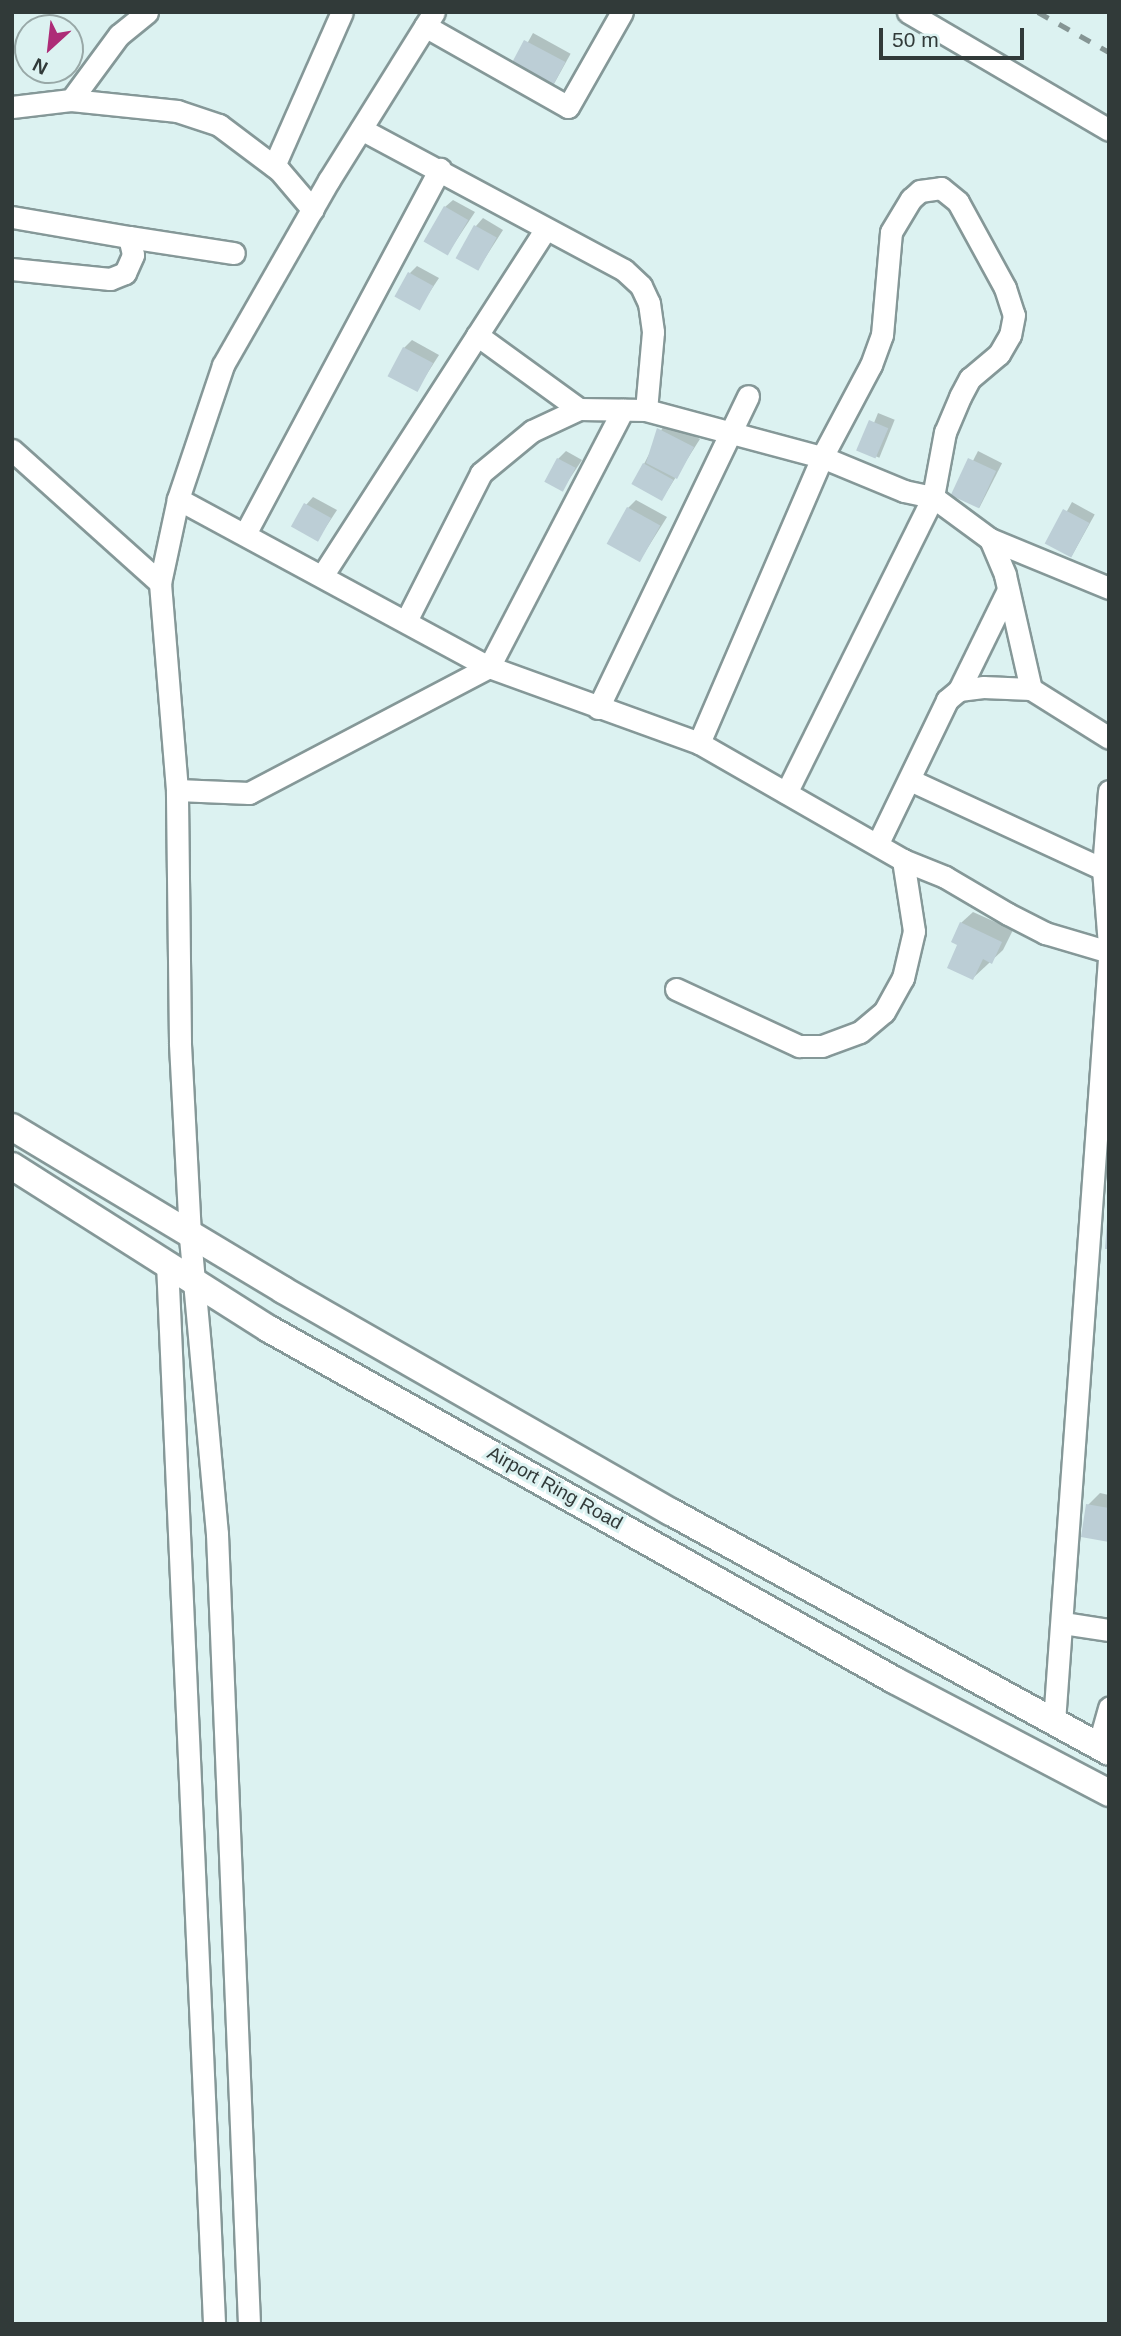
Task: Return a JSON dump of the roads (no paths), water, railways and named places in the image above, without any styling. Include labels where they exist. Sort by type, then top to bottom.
[{"type":"main road","name":"Airport Ring Road","points":[[12,1126],[190,1235],[659,1505],[1104,1749]]},
{"type":"main road","name":"Airport Ring Road","points":[[12,1166],[270,1329],[894,1680],[1109,1793]]},
{"type":"street","points":[[71,100],[118,35],[147,12]]},
{"type":"street","points":[[274,166],[342,12]]},
{"type":"street","points":[[249,2324],[217,1534],[190,1235],[180,1042],[177,790],[160,583],[178,499],[223,365],[361,129],[430,19],[568,107],[622,12]]},
{"type":"street","points":[[908,12],[1109,130]]},
{"type":"street","points":[[12,107],[71,100],[177,111],[219,125],[274,166],[313,210]]},
{"type":"street","points":[[361,129],[624,270],[641,286],[649,303],[653,332],[646,410]]},
{"type":"street","points":[[245,534],[440,169]]},
{"type":"street","points":[[699,743],[822,457],[853,404],[882,335],[891,232],[911,199],[920,191],[941,188],[958,201],[1005,288],[1014,315],[999,354],[970,379],[960,397],[945,432],[933,498],[786,793]]},
{"type":"street","points":[[12,217],[234,253]]},
{"type":"street","points":[[322,576],[546,229]]},
{"type":"street","points":[[12,269],[118,276],[130,267],[129,237]]},
{"type":"street","points":[[477,335],[579,409]]},
{"type":"street","points":[[598,708],[748,396]]},
{"type":"street","points":[[406,621],[481,473],[532,431],[579,409],[646,410],[822,457],[904,491],[933,498],[990,539],[1109,588]]},
{"type":"street","points":[[177,790],[249,793],[489,667],[623,410]]},
{"type":"street","points":[[12,450],[160,583]]},
{"type":"street","points":[[178,499],[489,667],[699,743],[878,843],[903,860],[945,877],[1045,933],[1109,952]]},
{"type":"street","points":[[990,539],[1008,590],[1031,689]]},
{"type":"street","points":[[878,843],[910,780],[935,721],[959,690],[1008,590]]},
{"type":"street","points":[[959,690],[1031,689],[1109,738]]},
{"type":"street","points":[[910,780],[1103,869]]},
{"type":"street","points":[[1109,790],[1103,869],[1109,946]]},
{"type":"street","points":[[676,989],[799,1046],[822,1046],[860,1032],[884,1012],[903,978],[915,932],[903,860]]},
{"type":"street","points":[[1054,1722],[1101,1196],[1109,960]]},
{"type":"street","points":[[167,1263],[214,2324]]},
{"type":"street","points":[[1063,1623],[1109,1630]]},
{"type":"street","points":[[1104,1749],[1109,1708]]},
{"type":"railway","points":[[1038,12],[1109,52]]}]
